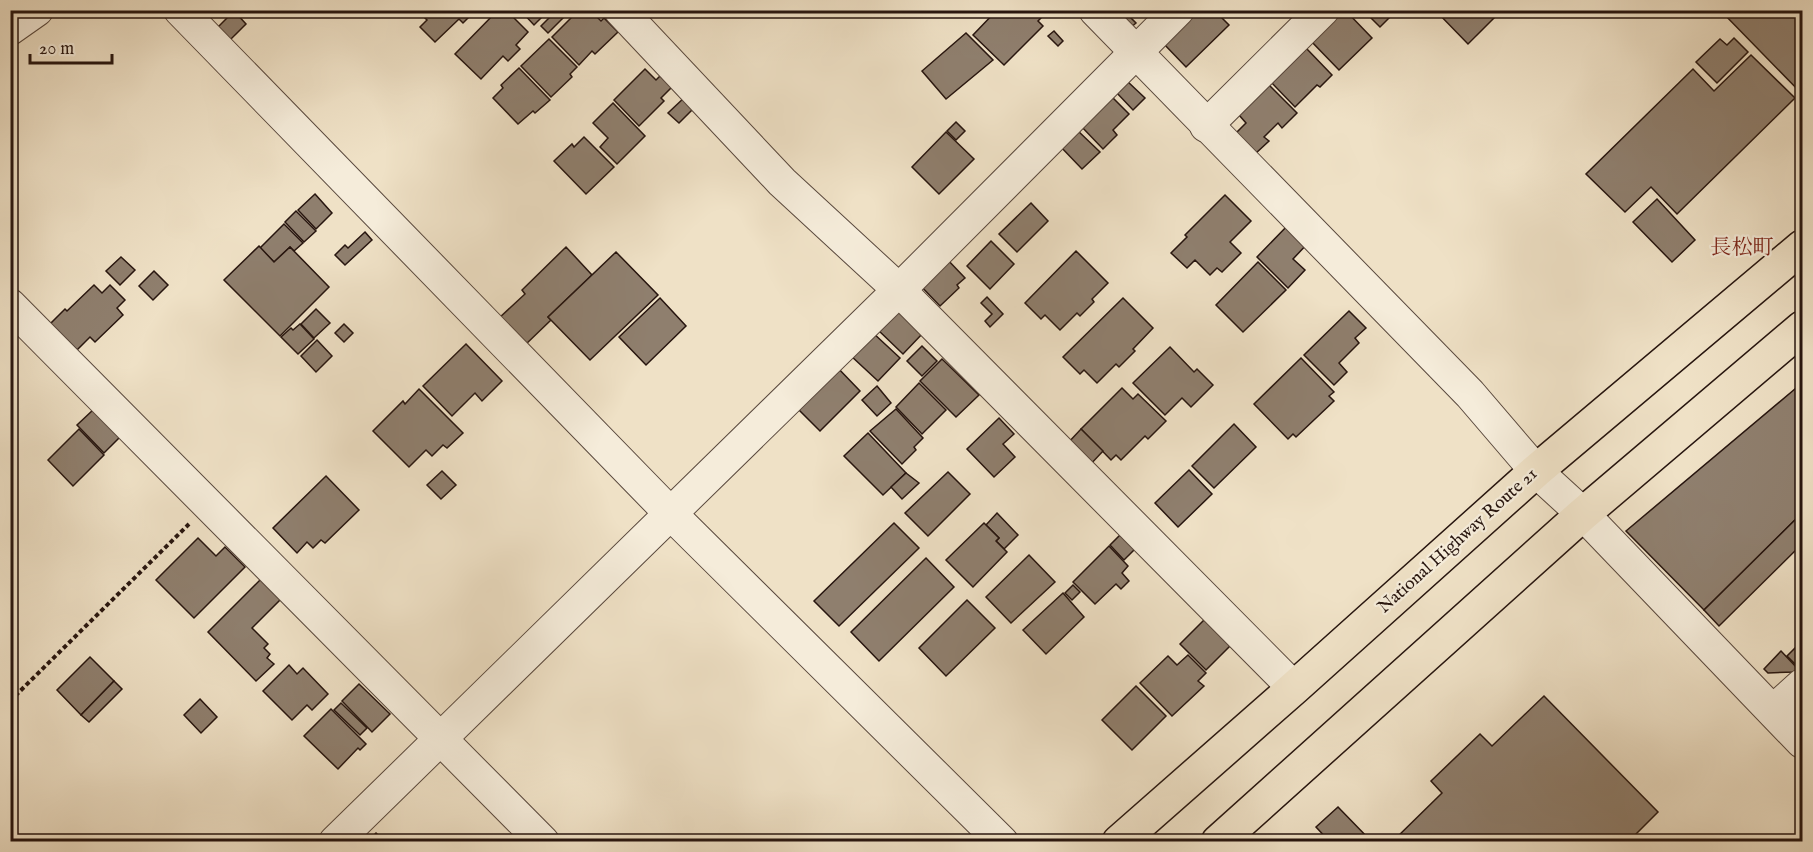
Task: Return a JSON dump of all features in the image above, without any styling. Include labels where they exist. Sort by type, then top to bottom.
[{"type":"highway","name":"National Highway Route 21","points":[[1119,842],[1536,471],[1803,247]]},
{"type":"highway","points":[[1218,842],[1583,514],[1803,328]]},
{"type":"street","points":[[10,29],[37,10]]},
{"type":"street","points":[[180,10],[671,514],[1002,842]]},
{"type":"street","points":[[620,10],[782,182],[899,290],[1294,688]]},
{"type":"street","points":[[1095,10],[1470,394],[1536,471],[1583,514],[1803,742]]},
{"type":"street","points":[[336,842],[899,290],[1178,10]]},
{"type":"street","points":[[1206,126],[1323,10]]},
{"type":"street","points":[[10,305],[543,842]]},
{"type":"street","points":[[1773,711],[1803,685]]},
{"type":"path","points":[[10,701],[208,505]]},
{"type":"building","points":[[420,10],[472,10],[474,12],[463,23],[459,19],[435,42],[420,27],[427,20],[419,12]]},
{"type":"building","points":[[498,10],[506,10],[528,32],[516,45],[520,49],[508,61],[503,56],[481,79],[455,54]]},
{"type":"building","points":[[520,10],[549,10],[534,25]]},
{"type":"building","points":[[557,10],[571,10],[548,33],[541,26]]},
{"type":"building","points":[[579,10],[590,10],[601,21],[604,18],[618,32],[595,54],[592,51],[579,65],[552,37]]},
{"type":"building","points":[[997,10],[1042,10],[1045,14],[1038,21],[1043,26],[1004,65],[973,35]]},
{"type":"building","points":[[1113,10],[1123,10],[1136,23],[1129,29]]},
{"type":"building","points":[[1196,10],[1214,10],[1229,25],[1186,67],[1163,43]]},
{"type":"building","points":[[1345,10],[1372,38],[1339,70],[1310,40]]},
{"type":"building","points":[[1363,10],[1397,10],[1380,27]]},
{"type":"building","points":[[1435,10],[1502,10],[1468,44]]},
{"type":"building","points":[[1802,10],[1802,94],[1721,11]]},
{"type":"building","points":[[234,11],[246,24],[229,41],[217,28]]},
{"type":"building","points":[[1054,31],[1063,41],[1058,46],[1048,36]]},
{"type":"building","points":[[966,33],[993,60],[946,99],[922,71]]},
{"type":"building","points":[[1734,38],[1748,52],[1717,83],[1696,62],[1720,39],[1727,45]]},
{"type":"building","points":[[549,39],[577,67],[570,74],[572,77],[551,97],[521,66]]},
{"type":"building","points":[[1306,48],[1332,75],[1320,87],[1317,85],[1295,107],[1269,80]]},
{"type":"building","points":[[1751,55],[1795,98],[1677,214],[1651,187],[1625,212],[1586,174],[1693,69],[1714,91]]},
{"type":"building","points":[[519,68],[550,100],[518,124],[493,98],[503,88],[501,85]]},
{"type":"building","points":[[645,69],[656,80],[662,74],[673,86],[661,98],[664,101],[639,126],[614,100]]},
{"type":"building","points":[[1127,81],[1145,98],[1133,110],[1116,92]]},
{"type":"building","points":[[1269,85],[1297,113],[1282,128],[1278,123],[1264,137],[1269,141],[1255,154],[1235,134],[1246,123],[1239,115]]},
{"type":"building","points":[[1110,95],[1129,114],[1113,130],[1117,135],[1103,149],[1080,125]]},
{"type":"building","points":[[686,96],[696,106],[679,123],[668,113]]},
{"type":"building","points":[[613,103],[645,136],[617,164],[600,147],[608,138],[593,123]]},
{"type":"building","points":[[956,122],[965,131],[956,140],[947,131]]},
{"type":"building","points":[[1077,130],[1100,152],[1082,169],[1060,146]]},
{"type":"building","points":[[946,132],[974,159],[939,194],[912,167]]},
{"type":"building","points":[[584,137],[614,167],[586,194],[554,161],[572,144],[574,147]]},
{"type":"building","points":[[315,194],[332,213],[316,229],[298,210]]},
{"type":"building","points":[[1225,195],[1251,221],[1230,242],[1241,253],[1222,272],[1217,268],[1210,275],[1195,260],[1187,268],[1171,253],[1187,237],[1185,235]]},
{"type":"building","points":[[1657,199],[1695,240],[1672,262],[1633,222]]},
{"type":"building","points":[[1031,203],[1048,221],[1017,252],[999,234]]},
{"type":"building","points":[[296,211],[316,231],[304,242],[285,222]]},
{"type":"building","points":[[284,224],[303,243],[294,251],[290,247],[274,262],[260,248]]},
{"type":"building","points":[[1289,224],[1308,243],[1293,259],[1305,270],[1288,288],[1257,257]]},
{"type":"building","points":[[365,232],[372,240],[345,265],[335,255],[345,245],[348,248]]},
{"type":"building","points":[[991,241],[1014,264],[990,289],[967,266]]},
{"type":"building","points":[[259,246],[274,262],[290,247],[329,287],[280,336],[224,280]]},
{"type":"building","points":[[566,247],[592,275],[548,317],[551,320],[524,346],[498,319],[525,294],[522,290]]},
{"type":"building","points":[[1076,251],[1108,283],[1092,299],[1094,302],[1080,316],[1077,313],[1060,330],[1045,315],[1041,319],[1025,303]]},
{"type":"building","points":[[616,252],[658,295],[590,360],[548,317]]},
{"type":"building","points":[[121,257],[135,270],[120,285],[106,271]]},
{"type":"building","points":[[945,257],[965,278],[957,285],[959,288],[940,306],[918,283]]},
{"type":"building","points":[[1258,262],[1286,290],[1243,332],[1216,305]]},
{"type":"building","points":[[154,271],[168,285],[153,300],[139,286]]},
{"type":"building","points":[[94,285],[102,293],[110,285],[125,300],[117,308],[123,315],[95,342],[90,337],[77,350],[50,324]]},
{"type":"building","points":[[987,297],[1003,314],[990,327],[985,321],[992,314],[981,303]]},
{"type":"building","points":[[660,298],[686,326],[646,365],[619,337]]},
{"type":"building","points":[[1123,298],[1153,328],[1119,367],[1116,364],[1097,383],[1084,370],[1080,374],[1063,357]]},
{"type":"building","points":[[896,307],[923,333],[903,354],[876,328]]},
{"type":"building","points":[[316,309],[330,323],[314,338],[301,324]]},
{"type":"building","points":[[1349,311],[1366,328],[1355,338],[1359,343],[1339,363],[1347,372],[1334,385],[1304,355]]},
{"type":"building","points":[[300,324],[314,339],[298,354],[281,337]]},
{"type":"building","points":[[344,324],[353,333],[344,342],[335,333]]},
{"type":"building","points":[[872,332],[900,358],[878,381],[850,355]]},
{"type":"building","points":[[317,340],[332,356],[316,372],[301,356]]},
{"type":"building","points":[[466,344],[502,381],[482,401],[475,393],[452,416],[423,386]]},
{"type":"building","points":[[922,346],[937,361],[922,376],[907,361]]},
{"type":"building","points":[[1170,347],[1194,372],[1197,369],[1213,385],[1191,407],[1182,398],[1165,415],[1133,383]]},
{"type":"building","points":[[1301,358],[1334,392],[1329,396],[1334,401],[1296,437],[1293,434],[1288,439],[1254,404]]},
{"type":"building","points":[[942,359],[979,395],[956,417],[920,381]]},
{"type":"building","points":[[835,365],[860,391],[820,431],[794,405]]},
{"type":"building","points":[[919,383],[946,410],[922,434],[896,407]]},
{"type":"building","points":[[1802,383],[1802,513],[1704,610],[1626,531]]},
{"type":"building","points":[[877,386],[891,403],[877,416],[862,400]]},
{"type":"building","points":[[1122,388],[1133,399],[1138,394],[1166,421],[1148,439],[1145,436],[1121,460],[1116,455],[1111,460],[1081,429]]},
{"type":"building","points":[[419,389],[463,433],[447,448],[443,445],[432,456],[426,450],[409,467],[373,431],[403,401],[405,404]]},
{"type":"building","points":[[94,409],[120,437],[104,453],[77,425]]},
{"type":"building","points":[[896,409],[923,438],[914,447],[916,450],[902,464],[870,431]]},
{"type":"building","points":[[999,418],[1014,434],[1003,444],[1015,457],[994,477],[967,449]]},
{"type":"building","points":[[1234,424],[1256,447],[1214,488],[1192,466]]},
{"type":"building","points":[[79,429],[104,455],[73,486],[48,460]]},
{"type":"building","points":[[1081,429],[1103,451],[1089,466],[1067,444]]},
{"type":"building","points":[[868,433],[906,473],[883,495],[844,456]]},
{"type":"building","points":[[1189,470],[1212,494],[1178,527],[1155,503]]},
{"type":"building","points":[[442,471],[456,485],[441,499],[427,485]]},
{"type":"building","points":[[948,472],[970,494],[928,536],[905,513]]},
{"type":"building","points":[[906,473],[919,483],[902,499],[891,487]]},
{"type":"building","points":[[326,476],[359,510],[325,543],[321,540],[313,548],[307,542],[297,553],[273,528]]},
{"type":"building","points":[[997,513],[1018,535],[1004,549],[996,541],[999,538],[986,525]]},
{"type":"building","points":[[1802,513],[1802,544],[1719,626],[1704,610]]},
{"type":"building","points":[[894,523],[919,548],[839,626],[814,601]]},
{"type":"building","points":[[984,523],[999,538],[996,541],[1007,552],[973,587],[946,560]]},
{"type":"building","points":[[1124,531],[1139,545],[1124,560],[1110,545]]},
{"type":"building","points":[[198,538],[216,556],[225,547],[245,567],[194,618],[156,580]]},
{"type":"building","points":[[1109,546],[1128,566],[1122,573],[1129,581],[1121,589],[1116,584],[1095,604],[1073,582]]},
{"type":"building","points":[[1029,555],[1055,582],[1011,623],[986,597]]},
{"type":"building","points":[[926,558],[954,587],[879,661],[851,632]]},
{"type":"building","points":[[261,579],[281,599],[252,628],[268,644],[264,648],[270,654],[267,658],[274,664],[256,681],[208,632]]},
{"type":"building","points":[[1073,585],[1080,592],[1072,600],[1065,593]]},
{"type":"building","points":[[1063,593],[1084,617],[1046,654],[1023,630]]},
{"type":"building","points":[[967,600],[995,628],[946,676],[919,648]]},
{"type":"building","points":[[1207,617],[1233,643],[1206,670],[1180,644]]},
{"type":"building","points":[[1801,642],[1802,668],[1801,670],[1787,656]]},
{"type":"building","points":[[1781,651],[1798,669],[1794,672],[1768,673],[1764,669]]},
{"type":"building","points":[[1188,655],[1206,673],[1198,681],[1204,686],[1172,716],[1140,683],[1168,656],[1177,665]]},
{"type":"building","points":[[90,657],[114,681],[81,715],[57,690]]},
{"type":"building","points":[[289,665],[297,674],[303,668],[328,694],[312,710],[307,705],[292,720],[263,691]]},
{"type":"building","points":[[114,681],[122,689],[89,722],[81,715]]},
{"type":"building","points":[[359,684],[390,714],[372,732],[342,701]]},
{"type":"building","points":[[1136,686],[1166,716],[1132,750],[1102,720]]},
{"type":"building","points":[[1544,696],[1658,812],[1628,842],[1392,842],[1442,793],[1431,781],[1480,734],[1492,746]]},
{"type":"building","points":[[200,699],[217,717],[201,733],[184,715]]},
{"type":"building","points":[[341,703],[367,728],[360,735],[334,710]]},
{"type":"building","points":[[331,709],[366,744],[360,750],[358,748],[338,769],[304,736]]},
{"type":"building","points":[[1338,807],[1372,842],[1330,842],[1316,827]]},
{"type":"building","points":[[376,833],[385,842],[367,842]]},
{"type":"district","name":"長松町","points":[[1742,248]]}]
